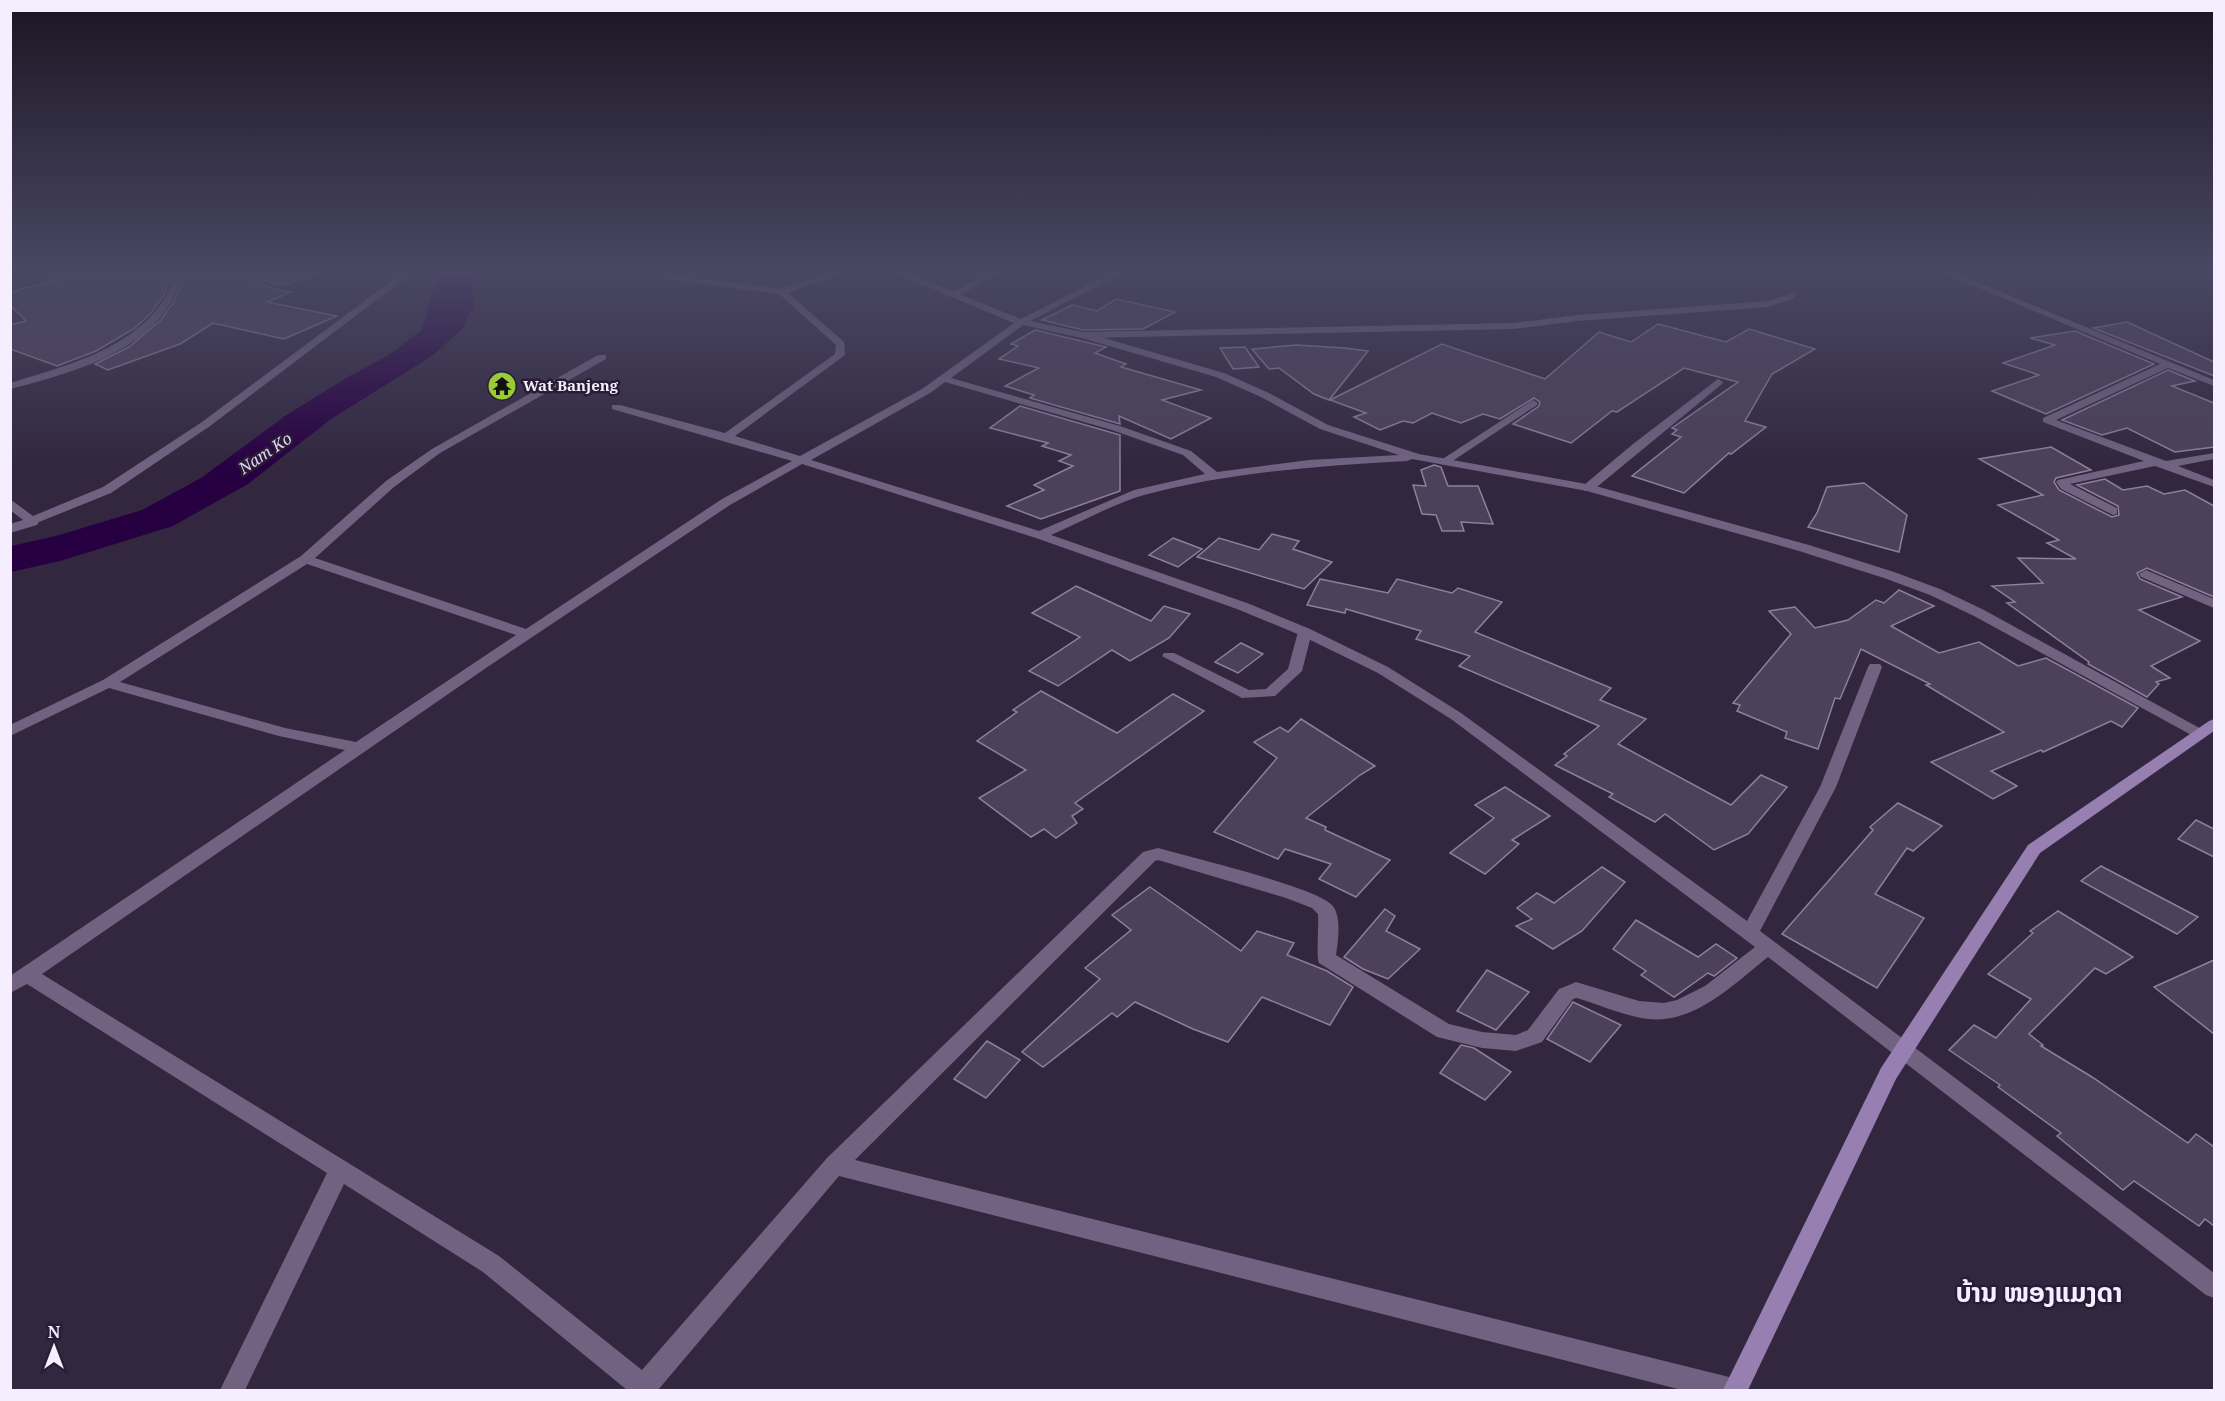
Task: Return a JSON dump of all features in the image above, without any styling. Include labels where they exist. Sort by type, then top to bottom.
[{"type":"street","points":[[10,386],[78,364],[136,335]]},
{"type":"street","points":[[10,530],[107,490],[206,424],[325,335]]},
{"type":"street","points":[[727,437],[840,355],[841,344],[831,335]]},
{"type":"street","points":[[1003,335],[945,379],[726,502],[527,634],[19,980],[340,1170],[491,1264],[644,1389],[835,1165],[1149,856],[1158,854],[1292,892],[1318,903],[1328,911],[1329,937],[1326,958],[1444,1031],[1482,1040],[1516,1043],[1535,1036],[1566,994],[1576,990],[1648,1011],[1672,1011],[1691,1005],[1768,947]]},
{"type":"street","points":[[1085,335],[1220,375],[1265,395],[1324,427],[1416,457],[1588,489],[1804,548],[1935,592],[2207,729],[2034,849],[1887,1074],[1735,1390]]},
{"type":"street","points":[[2099,335],[2214,383]]},
{"type":"street","points":[[10,731],[108,683],[306,559],[390,484],[436,451],[602,357]]},
{"type":"street","points":[[2168,364],[2047,420],[2214,484]]},
{"type":"street","points":[[945,379],[1116,428],[1187,453],[1214,476]]},
{"type":"street","points":[[1588,489],[1637,446],[1718,382]]},
{"type":"street","points":[[1444,462],[1533,403]]},
{"type":"street","points":[[616,407],[727,437],[1040,535],[1242,606],[1305,632],[1383,670],[1456,716],[1750,933],[1904,1048],[2214,1287]]},
{"type":"street","points":[[2112,511],[2065,486],[2062,482],[2214,456]]},
{"type":"street","points":[[1040,535],[1138,493],[1214,476],[1309,463],[1416,457]]},
{"type":"street","points":[[10,503],[33,522]]},
{"type":"street","points":[[306,559],[527,634]]},
{"type":"street","points":[[2146,574],[2214,604]]},
{"type":"street","points":[[1168,656],[1247,695],[1270,693],[1295,671],[1305,632]]},
{"type":"street","points":[[1750,933],[1828,787],[1875,667]]},
{"type":"street","points":[[108,683],[284,733],[359,748]]},
{"type":"street","points":[[835,1165],[1729,1390]]},
{"type":"street","points":[[232,1390],[340,1170]]},
{"type":"water","name":"Nam Ko","points":[[415,335],[455,335],[432,356],[331,419],[248,484],[173,526],[60,561],[11,572],[11,546],[56,536],[142,510],[201,478],[285,416],[346,378],[389,355]]},
{"type":"building","points":[[10,335],[122,335],[96,351],[57,366],[10,349]]},
{"type":"building","points":[[143,335],[194,335],[180,344],[108,370],[95,364],[129,347]]},
{"type":"building","points":[[268,335],[292,335],[284,339]]},
{"type":"building","points":[[1026,335],[1057,335],[1106,347],[1095,353],[1126,364],[1121,367],[1201,390],[1162,400],[1211,418],[1171,439],[1119,416],[1120,424],[1030,398],[1034,395],[1005,386],[1039,368],[999,359],[1018,346],[1011,344]]},
{"type":"building","points":[[1595,335],[1610,335],[1631,342],[1641,335],[1701,335],[1726,342],[1738,335],[1770,335],[1815,349],[1772,374],[1745,421],[1766,427],[1731,454],[1729,453],[1684,493],[1632,476],[1681,437],[1672,434],[1677,430],[1672,428],[1738,382],[1684,368],[1617,412],[1612,411],[1571,443],[1513,424],[1539,406],[1540,402],[1534,398],[1500,419],[1483,414],[1461,423],[1432,413],[1413,423],[1403,421],[1380,430],[1354,417],[1366,413],[1330,400],[1442,344],[1545,379]]},
{"type":"building","points":[[2047,335],[2085,335],[2154,364],[2046,414],[1992,391],[2039,375],[2003,363],[2055,345],[2030,338]]},
{"type":"building","points":[[2112,335],[2156,335],[2214,362],[2214,376]]},
{"type":"building","points":[[1296,345],[1368,351],[1329,400],[1314,394],[1279,368],[1269,369],[1252,349]]},
{"type":"building","points":[[1245,347],[1259,367],[1233,369],[1220,348]]},
{"type":"building","points":[[2168,370],[2195,381],[2172,386],[2214,403],[2214,447],[2175,452],[2127,428],[2102,435],[2062,420]]},
{"type":"building","points":[[1020,406],[1120,435],[1120,491],[1041,519],[1007,506],[1044,490],[1034,485],[1073,466],[1059,461],[1071,455],[1042,446],[1048,443],[990,428]]},
{"type":"building","points":[[2051,447],[2091,470],[2056,478],[2054,482],[2059,490],[2112,517],[2119,515],[2118,506],[2077,485],[2105,479],[2123,490],[2147,486],[2164,494],[2185,490],[2214,506],[2214,597],[2147,568],[2137,573],[2140,579],[2182,597],[2139,610],[2200,641],[2151,666],[2170,678],[2156,682],[2159,684],[2147,697],[2088,664],[2089,662],[2007,603],[2015,602],[1992,586],[2043,583],[2018,558],[2076,559],[2047,543],[2059,540],[1998,505],[2043,495],[1979,459]]},
{"type":"building","points":[[1434,465],[1441,467],[1448,486],[1478,486],[1493,524],[1461,522],[1464,531],[1442,531],[1436,515],[1422,514],[1413,485],[1426,486],[1421,470]]},
{"type":"building","points":[[1864,483],[1907,515],[1899,552],[1808,527],[1817,513],[1827,487]]},
{"type":"building","points":[[1272,534],[1299,541],[1293,549],[1332,562],[1304,589],[1197,557],[1219,538],[1259,550]]},
{"type":"building","points":[[1173,538],[1202,549],[1178,567],[1149,555]]},
{"type":"building","points":[[1320,579],[1388,593],[1397,579],[1452,593],[1458,588],[1502,602],[1475,632],[1611,688],[1600,700],[1646,719],[1618,744],[1731,805],[1761,775],[1787,787],[1748,834],[1714,850],[1665,814],[1655,822],[1609,797],[1613,794],[1555,765],[1567,756],[1564,754],[1599,726],[1459,666],[1470,656],[1416,639],[1421,631],[1346,609],[1345,613],[1307,605]]},
{"type":"building","points":[[1076,586],[1151,621],[1164,606],[1190,614],[1169,638],[1130,661],[1112,650],[1058,686],[1029,671],[1080,637],[1032,613]]},
{"type":"building","points":[[1899,590],[1934,606],[1891,626],[1939,653],[1979,642],[2018,666],[2046,658],[2138,708],[2122,727],[2111,721],[2043,752],[2041,750],[1991,771],[2017,786],[1993,799],[1931,762],[2004,732],[1926,685],[1930,684],[1861,649],[1840,699],[1835,698],[1818,749],[1785,738],[1787,732],[1737,711],[1740,705],[1733,703],[1791,634],[1769,611],[1795,607],[1815,628],[1848,620],[1876,600],[1884,603]]},
{"type":"building","points":[[1241,643],[1263,654],[1238,673],[1215,662]]},
{"type":"building","points":[[1041,691],[1117,733],[1173,694],[1204,711],[1075,803],[1083,809],[1072,816],[1077,823],[1056,838],[1044,829],[1031,837],[979,798],[1026,770],[977,741],[1017,712],[1013,710]]},
{"type":"building","points":[[1301,719],[1375,766],[1360,775],[1306,818],[1326,827],[1325,830],[1390,860],[1356,897],[1319,879],[1331,864],[1285,849],[1278,859],[1214,832],[1277,758],[1254,742],[1280,727],[1288,732]]},
{"type":"building","points":[[1505,787],[1550,816],[1512,840],[1519,844],[1485,874],[1450,853],[1494,818],[1475,805]]},
{"type":"building","points":[[1898,803],[1942,826],[1913,851],[1907,848],[1875,894],[1924,918],[1877,988],[1782,934],[1873,830],[1870,827]]},
{"type":"building","points":[[2196,820],[2214,829],[2214,857],[2178,839]]},
{"type":"building","points":[[2101,866],[2198,917],[2177,934],[2081,881]]},
{"type":"building","points":[[1602,867],[1625,882],[1582,931],[1553,949],[1516,926],[1532,919],[1517,908],[1537,893],[1554,903]]},
{"type":"building","points":[[1150,887],[1241,951],[1257,931],[1294,943],[1287,955],[1327,971],[1353,987],[1330,1025],[1262,997],[1228,1042],[1193,1029],[1135,1002],[1117,1017],[1112,1013],[1043,1067],[1022,1052],[1100,979],[1085,968],[1131,930],[1112,915]]},
{"type":"building","points":[[1385,909],[1395,916],[1386,931],[1420,949],[1388,979],[1363,969],[1344,957]]},
{"type":"building","points":[[2058,911],[2133,957],[2106,974],[2095,968],[2029,1034],[2043,1045],[2041,1046],[2092,1077],[2188,1143],[2196,1134],[2214,1147],[2214,1226],[2205,1219],[2199,1226],[2134,1181],[2123,1190],[2057,1136],[2061,1133],[1998,1087],[2000,1085],[1949,1050],[1974,1025],[1996,1038],[2031,999],[1988,974],[2033,933],[2030,931]]},
{"type":"building","points":[[1636,920],[1698,957],[1716,944],[1737,958],[1714,976],[1708,973],[1674,997],[1641,975],[1646,971],[1613,949]]},
{"type":"building","points":[[2214,960],[2214,1034],[2154,987]]},
{"type":"building","points":[[1487,970],[1529,992],[1496,1030],[1457,1011]]},
{"type":"building","points":[[1573,1002],[1621,1025],[1590,1062],[1547,1039]]},
{"type":"building","points":[[987,1041],[1020,1060],[986,1098],[954,1079]]},
{"type":"building","points":[[1461,1045],[1474,1048],[1511,1072],[1485,1100],[1440,1073]]},
{"type":"place","name":"Wat Banjeng","points":[[502,386]]},
{"type":"district","name":"ບ້ານ ໜອງແມງດາ","points":[[2039,1293]]}]
